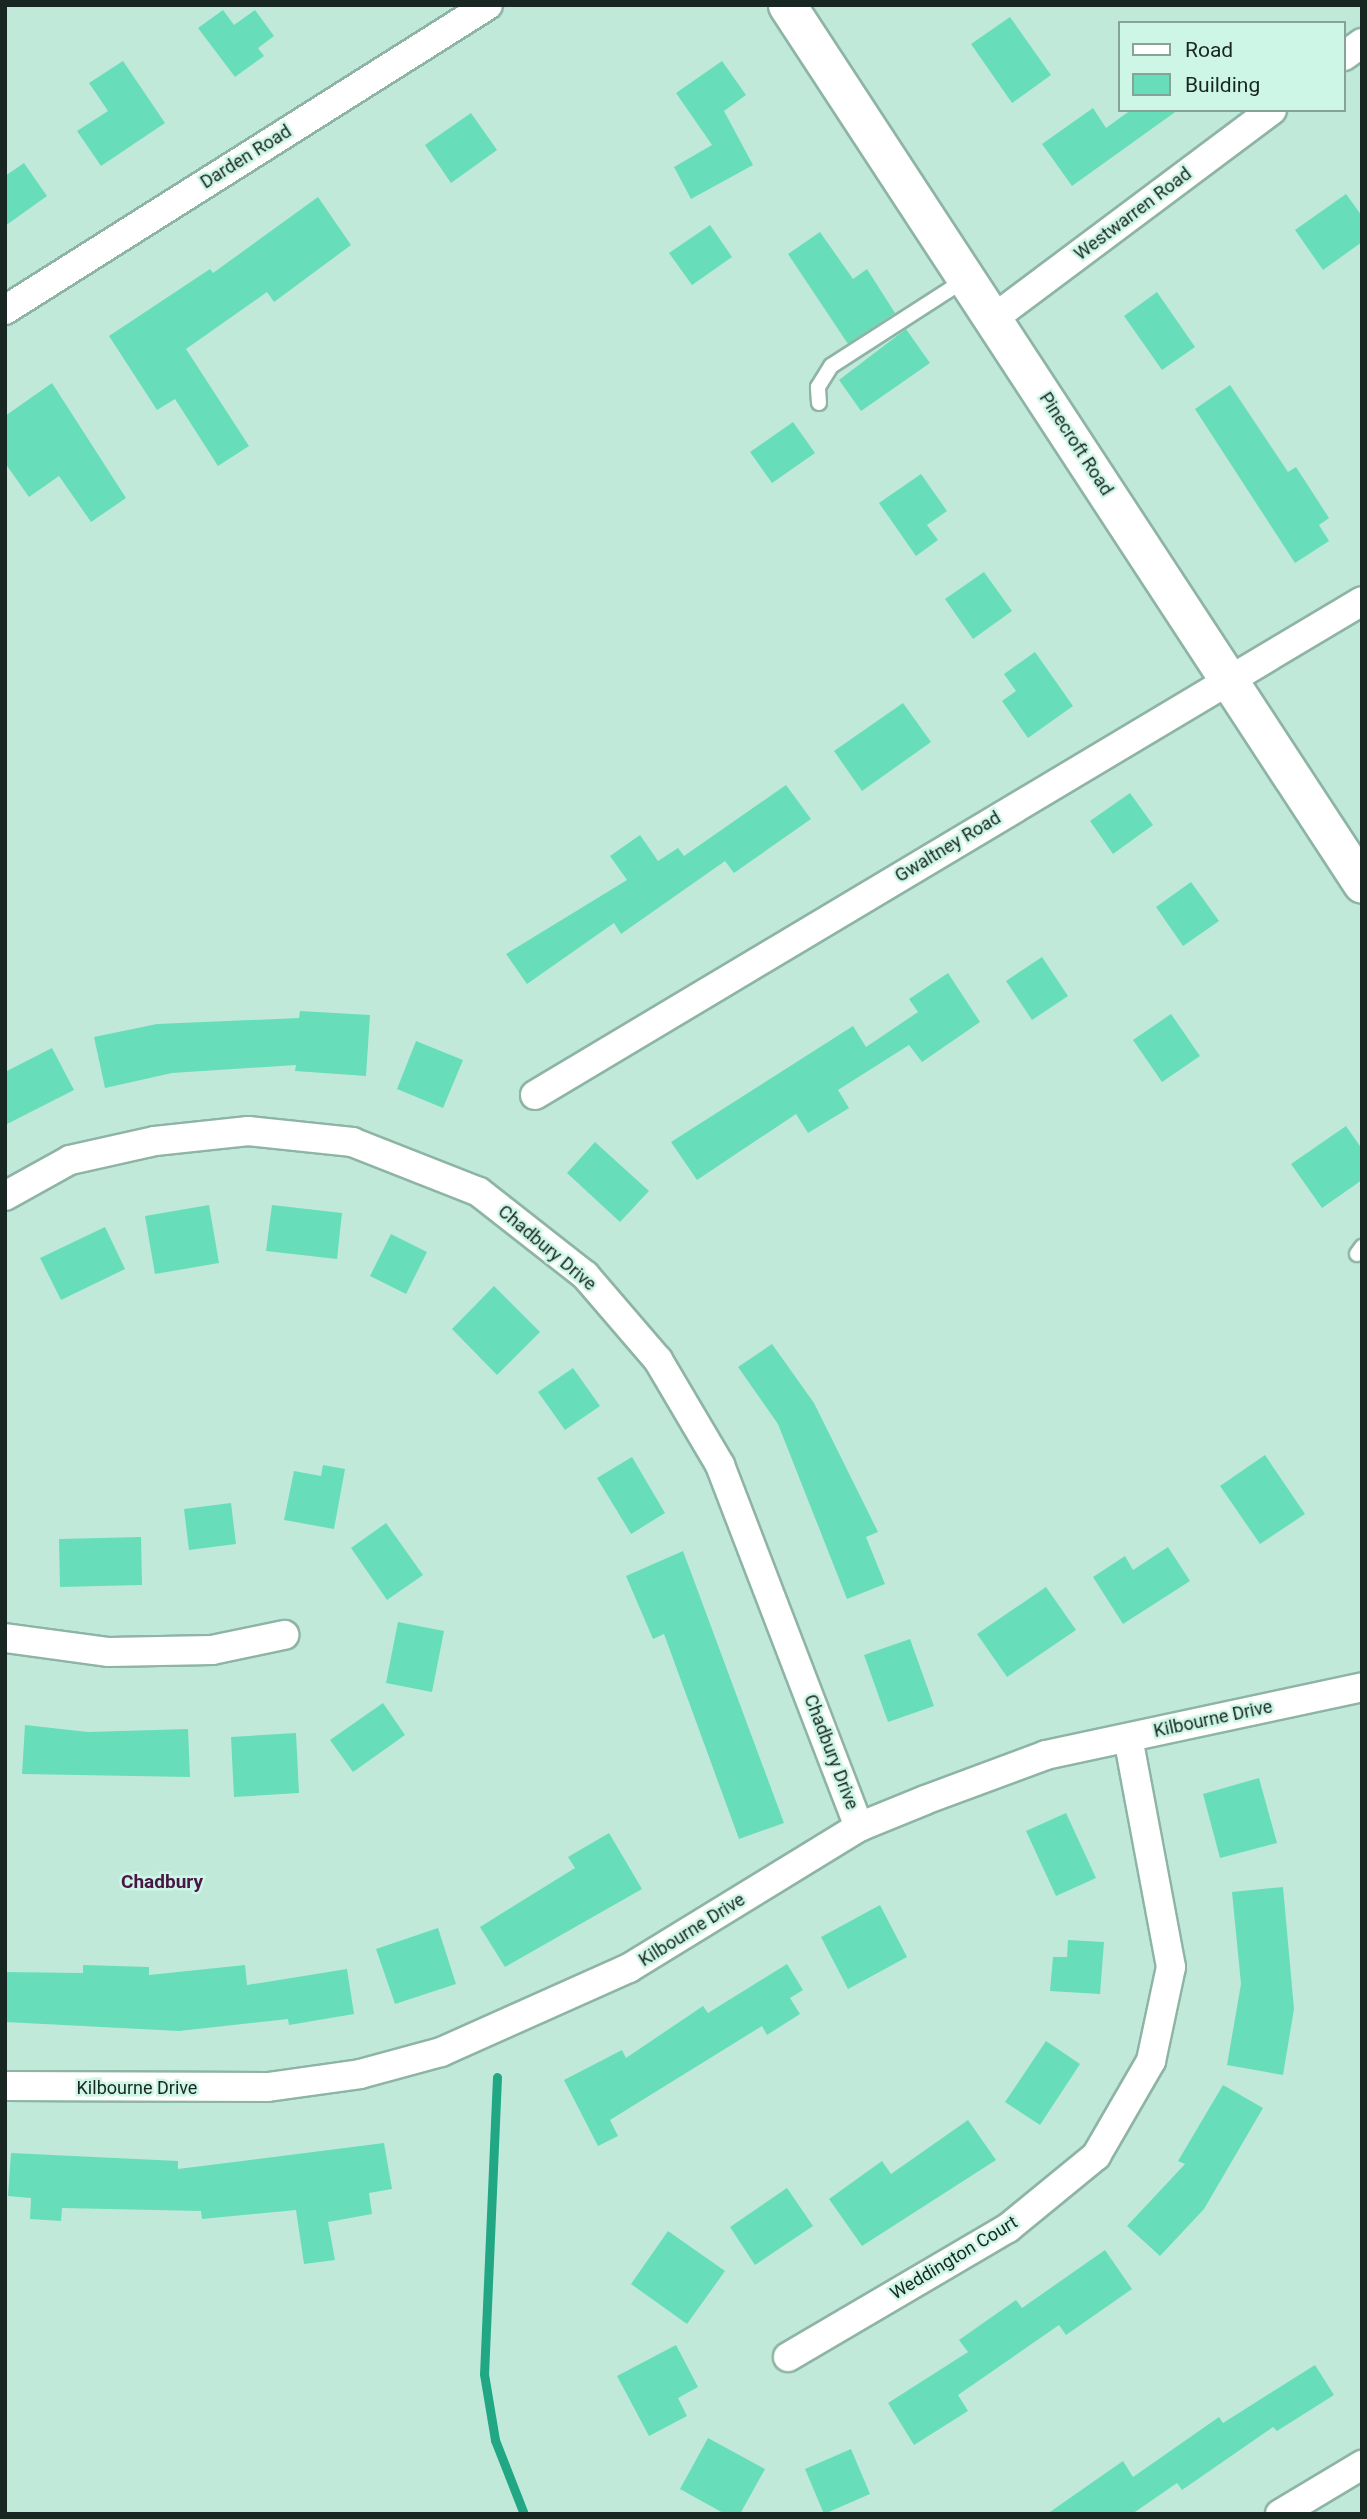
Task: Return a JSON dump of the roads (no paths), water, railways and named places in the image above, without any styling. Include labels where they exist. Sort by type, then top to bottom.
[{"type":"street","name":"Darden Road","points":[[5,310],[488,5]]},
{"type":"street","name":"Pinecroft Road","points":[[787,5],[1230,678],[1362,884]]},
{"type":"street","points":[[1346,55],[1362,43]]},
{"type":"street","name":"Westwarren Road","points":[[994,318],[1269,112]]},
{"type":"street","name":"Gwaltney Road","points":[[535,1095],[1362,601]]},
{"type":"street","name":"Chadbury Drive","points":[[5,1196],[70,1160],[155,1141],[248,1131],[352,1142],[479,1192],[585,1275],[658,1360],[720,1465],[859,1827]]},
{"type":"street","points":[[5,1638],[109,1652],[212,1650],[284,1635]]},
{"type":"street","name":"Kilbourne Drive","points":[[5,2086],[268,2087],[360,2074],[441,2052],[629,1968],[859,1827],[1046,1755],[1362,1687]]},
{"type":"street","name":"Weddington Court","points":[[788,2357],[1008,2228],[1096,2156],[1150,2060],[1171,1967],[1128,1738]]},
{"type":"street","points":[[1280,2514],[1362,2465]]},
{"type":"lane","points":[[819,403],[818,387],[831,366],[967,278]]},
{"type":"waterway","points":[[497,2077],[484,2374],[495,2440],[524,2514]]},
{"type":"district","name":"Chadbury","points":[[162,1882]]}]
